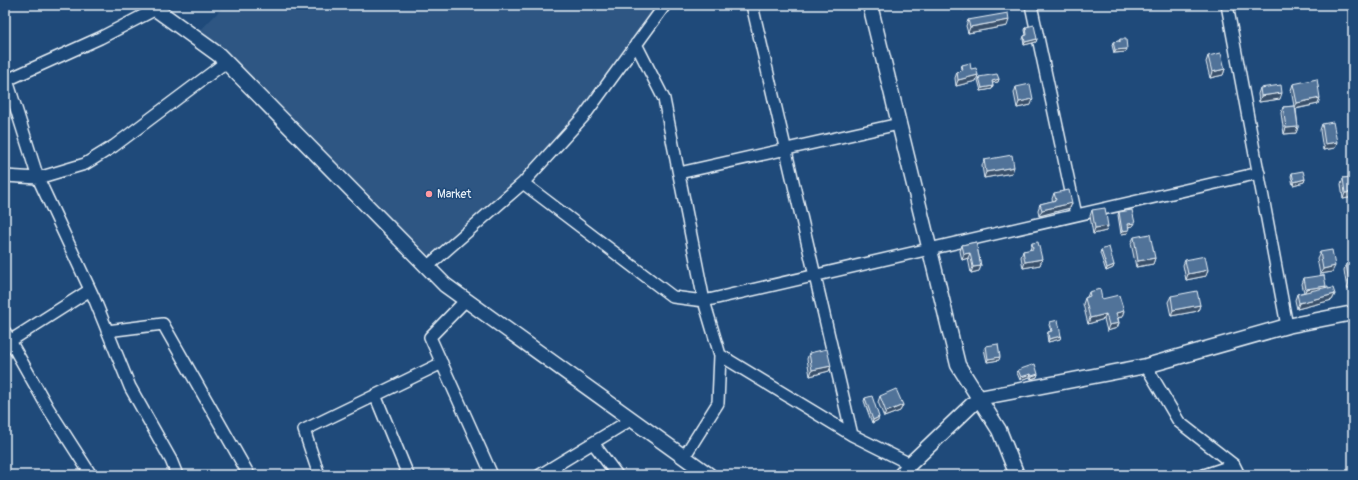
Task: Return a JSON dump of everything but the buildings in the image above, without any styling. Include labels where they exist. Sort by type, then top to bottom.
[{"type":"street","points":[[428,267],[523,183],[584,116],[665,5]]},
{"type":"street","points":[[752,5],[852,435]]},
{"type":"street","points":[[870,5],[928,249],[958,365],[999,430],[1017,475]]},
{"type":"street","points":[[1031,5],[1076,215]]},
{"type":"street","points":[[1227,5],[1287,326]]},
{"type":"street","points":[[177,475],[171,460],[130,387],[90,290],[38,178],[6,78],[100,38],[153,7],[226,62],[445,285],[710,475]]},
{"type":"street","points":[[636,44],[664,99],[704,301],[720,355],[718,403],[684,457]]},
{"type":"street","points":[[5,176],[38,178],[85,164],[108,150],[226,62]]},
{"type":"street","points":[[679,173],[898,124]]},
{"type":"street","points":[[523,183],[673,297],[704,301],[1258,173]]},
{"type":"street","points":[[90,290],[8,336],[48,408],[91,475]]},
{"type":"street","points":[[466,300],[430,337],[492,475]]},
{"type":"street","points":[[901,475],[910,464],[978,398],[1146,366],[1287,326],[1353,313]]},
{"type":"street","points":[[107,330],[162,324],[249,475]]},
{"type":"street","points":[[720,355],[852,435],[910,464]]},
{"type":"street","points":[[319,475],[304,430],[442,362]]},
{"type":"street","points":[[1146,366],[1179,422],[1236,470]]},
{"type":"street","points":[[375,395],[408,475]]},
{"type":"street","points":[[540,475],[632,419]]},
{"type":"street","points":[[592,443],[617,475]]},
{"type":"street","points":[[1204,475],[1236,470]]},
{"type":"shaded area","name":"Market","points":[[225,5],[665,5],[580,121],[427,267],[194,37]]},
{"type":"place","name":"Market","points":[[429,194]]}]
